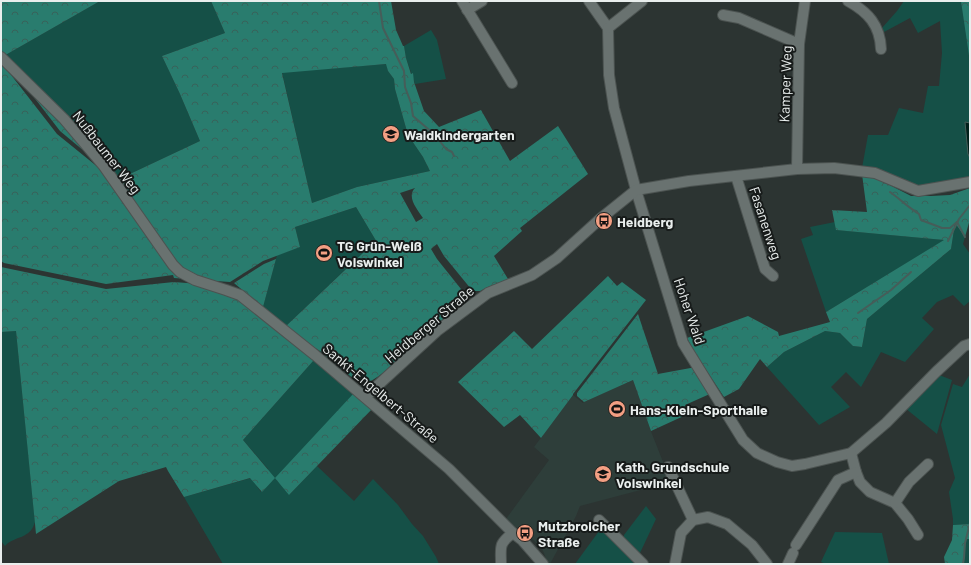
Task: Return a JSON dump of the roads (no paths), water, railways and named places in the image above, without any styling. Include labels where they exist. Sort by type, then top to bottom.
[{"type":"street","points":[[482,1],[465,5],[512,83]]},
{"type":"street","points":[[589,1],[608,28],[609,75],[614,107],[636,190],[689,181],[796,169],[834,168],[875,173],[918,190],[970,182]]},
{"type":"street","points":[[608,28],[642,1]]},
{"type":"street","name":"Kamper Weg","points":[[796,169],[799,44],[805,1]]},
{"type":"street","points":[[848,1],[865,13],[875,24],[880,38],[881,49]]},
{"type":"street","points":[[723,15],[739,18],[799,44]]},
{"type":"street","name":"Nußbaumer Weg","points":[[1,57],[64,119],[98,159],[173,265],[180,272]]},
{"type":"street","name":"Fasanenweg","points":[[736,176],[765,269],[773,276]]},
{"type":"street","name":"Heidberger Straße","points":[[365,397],[437,331],[488,293],[532,275],[557,258],[600,219],[636,190]]},
{"type":"street","name":"Hoher Wald","points":[[636,190],[683,343],[743,440],[757,453],[777,462],[792,466],[851,453],[886,423],[964,346],[970,344]]},
{"type":"street","name":"Sankt-Engelbert-Straße","points":[[180,272],[195,280],[240,295],[315,355],[449,469],[527,545],[543,564]]},
{"type":"street","points":[[851,453],[860,482],[870,492],[895,503],[908,519],[918,535]]},
{"type":"street","points":[[895,503],[909,482],[928,464]]},
{"type":"street","points":[[668,467],[693,520]]},
{"type":"street","points":[[788,564],[794,549],[838,480],[856,472]]},
{"type":"street","points":[[675,564],[681,533],[693,520],[708,517],[727,524],[752,545],[767,564]]},
{"type":"street","points":[[599,520],[643,564]]},
{"type":"street","points":[[501,564],[502,542],[513,533]]},
{"type":"waterway","points":[[379,1],[383,28],[404,71],[405,87],[411,103],[413,116],[435,135],[446,149],[452,152],[454,156]]},
{"type":"waterway","points":[[890,192],[919,214],[921,220],[942,228],[950,228],[957,222]]},
{"type":"waterway","points":[[948,241],[959,219],[970,205]]},
{"type":"waterway","points":[[957,222],[965,237]]},
{"type":"waterway","points":[[858,313],[891,290],[911,272]]},
{"type":"waterway","points":[[963,564],[965,543],[970,523]]},
{"type":"place","name":"Waldkindergarten","points":[[391,134]]},
{"type":"place","name":"Heidberg","points":[[604,221]]},
{"type":"place","name":"TG Grün-Weiß Voiswinkel","points":[[324,253]]},
{"type":"place","name":"Hans-Klein-Sporthalle","points":[[617,409]]},
{"type":"place","name":"Kath. Grundschule Voiswinkel","points":[[603,474]]},
{"type":"place","name":"Mutzbroicher Straße","points":[[525,533]]}]
